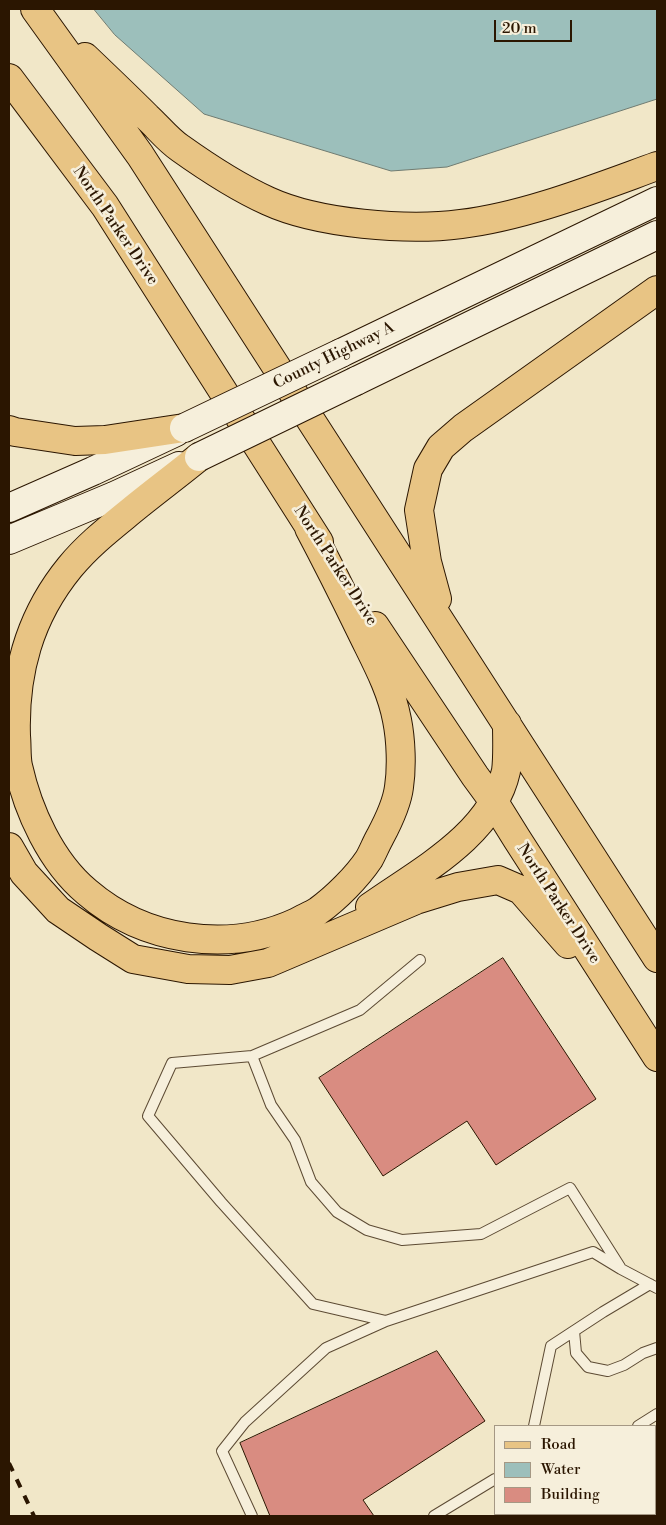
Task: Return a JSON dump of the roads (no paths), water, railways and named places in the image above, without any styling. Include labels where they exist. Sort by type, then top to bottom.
[{"type":"main road","points":[[35,9],[178,147],[226,179],[269,202],[313,216],[363,224],[421,227],[462,224],[514,213],[571,196],[657,166]]},
{"type":"main road","points":[[35,9],[140,155],[657,958]]},
{"type":"main road","name":"North Parker Drive","points":[[9,78],[104,206],[310,528],[494,802],[657,1057]]},
{"type":"main road","name":"County Highway A","points":[[9,508],[184,428],[657,201]]},
{"type":"main road","name":"County Highway A","points":[[9,540],[114,496],[199,457],[657,235]]},
{"type":"main road","points":[[445,627],[427,562],[419,510],[428,469],[441,447],[463,428],[657,290]]},
{"type":"main road","points":[[9,430],[75,441],[105,440],[184,428]]},
{"type":"main road","points":[[199,457],[95,541],[70,568],[51,595],[34,626],[22,662],[16,696],[18,764],[41,833],[60,864],[86,891],[116,913],[142,926],[176,936],[212,940],[247,938],[282,928],[317,912],[344,889],[369,859],[390,818],[399,787],[400,752],[397,720],[386,681],[310,528]]},
{"type":"main road","points":[[321,941],[431,866],[470,832],[494,802],[506,770],[507,724]]},
{"type":"main road","points":[[9,847],[24,873],[58,910],[98,938],[133,959],[188,969],[230,970],[268,963],[416,900],[458,887],[498,880],[521,890],[630,1014]]},
{"type":"lane","points":[[386,1321],[313,1304],[221,1202],[148,1116],[172,1063],[252,1056],[360,1010],[420,960]]},
{"type":"lane","points":[[252,1056],[270,1105],[295,1140],[311,1182],[337,1212],[367,1230],[402,1240],[481,1234],[570,1188],[622,1270]]},
{"type":"lane","points":[[252,1516],[222,1450],[245,1422],[326,1348],[386,1321],[593,1252],[622,1270],[654,1286]]},
{"type":"lane","points":[[534,1425],[551,1346],[602,1312],[654,1286]]},
{"type":"lane","points":[[574,1331],[576,1352],[588,1367],[608,1371],[624,1366],[643,1352],[657,1348]]},
{"type":"lane","points":[[640,1425],[657,1414]]},
{"type":"lane","points":[[434,1516],[493,1479]]},
{"type":"water","points":[[94,9],[657,9],[657,99],[447,167],[391,171],[204,114],[115,35]]},
{"type":"railway","points":[[9,1463],[34,1516]]}]
